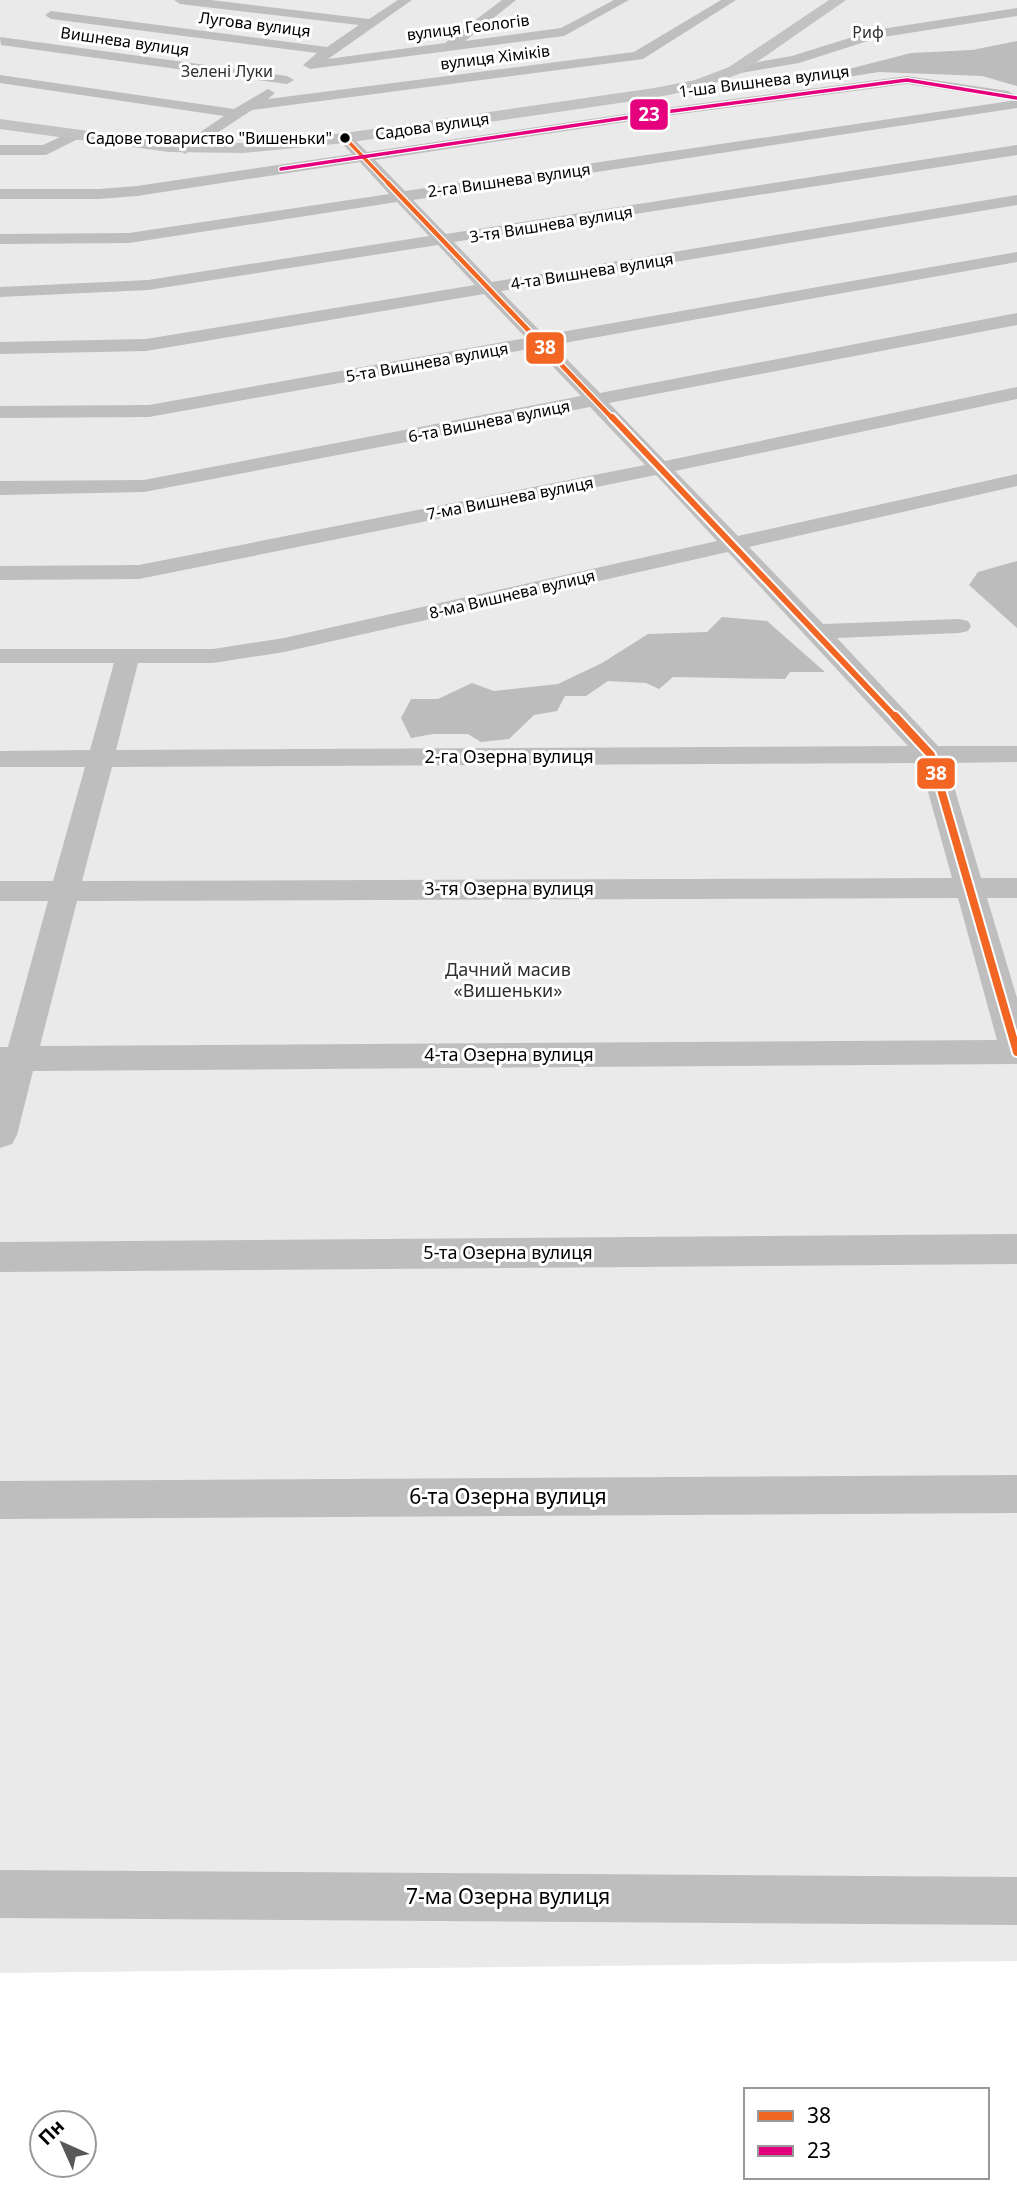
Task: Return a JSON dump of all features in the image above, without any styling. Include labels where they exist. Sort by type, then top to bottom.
[{"type":"street","points":[[180,0],[371,23]]},
{"type":"street","points":[[186,149],[406,0]]},
{"type":"street","points":[[450,46],[510,0]]},
{"type":"street","name":"вулиця Геологів","points":[[310,65],[564,32],[623,0]]},
{"type":"street","name":"вулиця Хіміків","points":[[244,110],[638,56],[730,0]]},
{"type":"street","name":"Садова вулиця","points":[[0,124],[186,149],[253,148],[345,138],[654,93],[699,84],[735,70],[839,0]]},
{"type":"street","name":"Лугова вулиця","points":[[71,5],[46,18],[330,51]]},
{"type":"street","points":[[986,5],[1012,13]]},
{"type":"street","points":[[735,70],[794,60],[875,34],[1012,13]]},
{"type":"street","points":[[0,41],[21,31]]},
{"type":"street","name":"Вишнева вулиця","points":[[0,41],[287,80]]},
{"type":"street","points":[[0,79],[244,110]]},
{"type":"street","name":"1-ша Вишнева вулиця","points":[[0,194],[99,194],[137,191],[363,156],[907,80],[1017,98]]},
{"type":"street","name":"2-га Вишнева вулиця","points":[[0,239],[129,238],[1017,104]]},
{"type":"street","points":[[0,150],[46,150],[75,135]]},
{"type":"street","points":[[345,138],[931,755],[1017,1052]]},
{"type":"street","name":"3-тя Вишнева вулиця","points":[[0,292],[148,285],[1017,150]]},
{"type":"street","name":"4-та Вишнева вулиця","points":[[0,348],[146,345],[1017,200]]},
{"type":"street","name":"5-та Вишнева вулиця","points":[[0,412],[149,411],[1017,257]]},
{"type":"street","name":"6-та Вишнева вулиця","points":[[0,488],[144,486],[1017,319]]},
{"type":"street","name":"7-ма Вишнева вулиця","points":[[0,573],[139,572],[661,468],[1017,393]]},
{"type":"street","name":"8-ма Вишнева вулиця","points":[[0,656],[213,656],[284,645],[1017,480]]},
{"type":"street","points":[[817,632],[959,626]]},
{"type":"street","points":[[0,1135],[10,1059],[66,890],[128,656]]},
{"type":"street","name":"2-га Озерна вулиця","points":[[0,759],[1017,754]]},
{"type":"street","name":"3-тя Озерна вулиця","points":[[0,891],[1017,888]]},
{"type":"street","name":"4-та Озерна вулиця","points":[[10,1059],[1017,1052]]},
{"type":"street","name":"5-та Озерна вулиця","points":[[0,1257],[1017,1248]]},
{"type":"street","name":"6-та Озерна вулиця","points":[[0,1500],[1017,1494]]},
{"type":"street","name":"7-ма Озерна вулиця","points":[[0,1894],[1017,1901]]},
{"type":"green space","name":"Дачний масив «Вишеньки»","points":[[0,0],[1017,0],[1017,1961],[0,1973]]},
{"type":"shaded area","points":[[1017,41],[1017,86],[982,76],[879,72],[764,90],[752,85],[751,80],[790,84],[911,53],[972,50]]},
{"type":"shaded area","points":[[1017,561],[1017,628],[969,585],[978,572]]},
{"type":"shaded area","points":[[722,617],[767,621],[825,672],[790,672],[785,679],[673,677],[659,689],[646,683],[608,681],[586,696],[565,696],[557,711],[534,715],[509,739],[481,742],[468,734],[433,734],[411,738],[401,718],[411,699],[438,699],[472,683],[494,691],[558,684],[602,663],[648,634],[707,632]]},
{"type":"transit line","name":"23","points":[[281,169],[665,112],[907,80],[1017,98]]},
{"type":"transit line","name":"38","points":[[345,138],[931,755],[1017,1052]]},
{"type":"place","name":"Садове товариство \"Вишеньки\"","points":[[345,138]]},
{"type":"park label","name":"Риф","points":[[868,32]]},
{"type":"park label","name":"Зелені Луки","points":[[227,71]]}]
